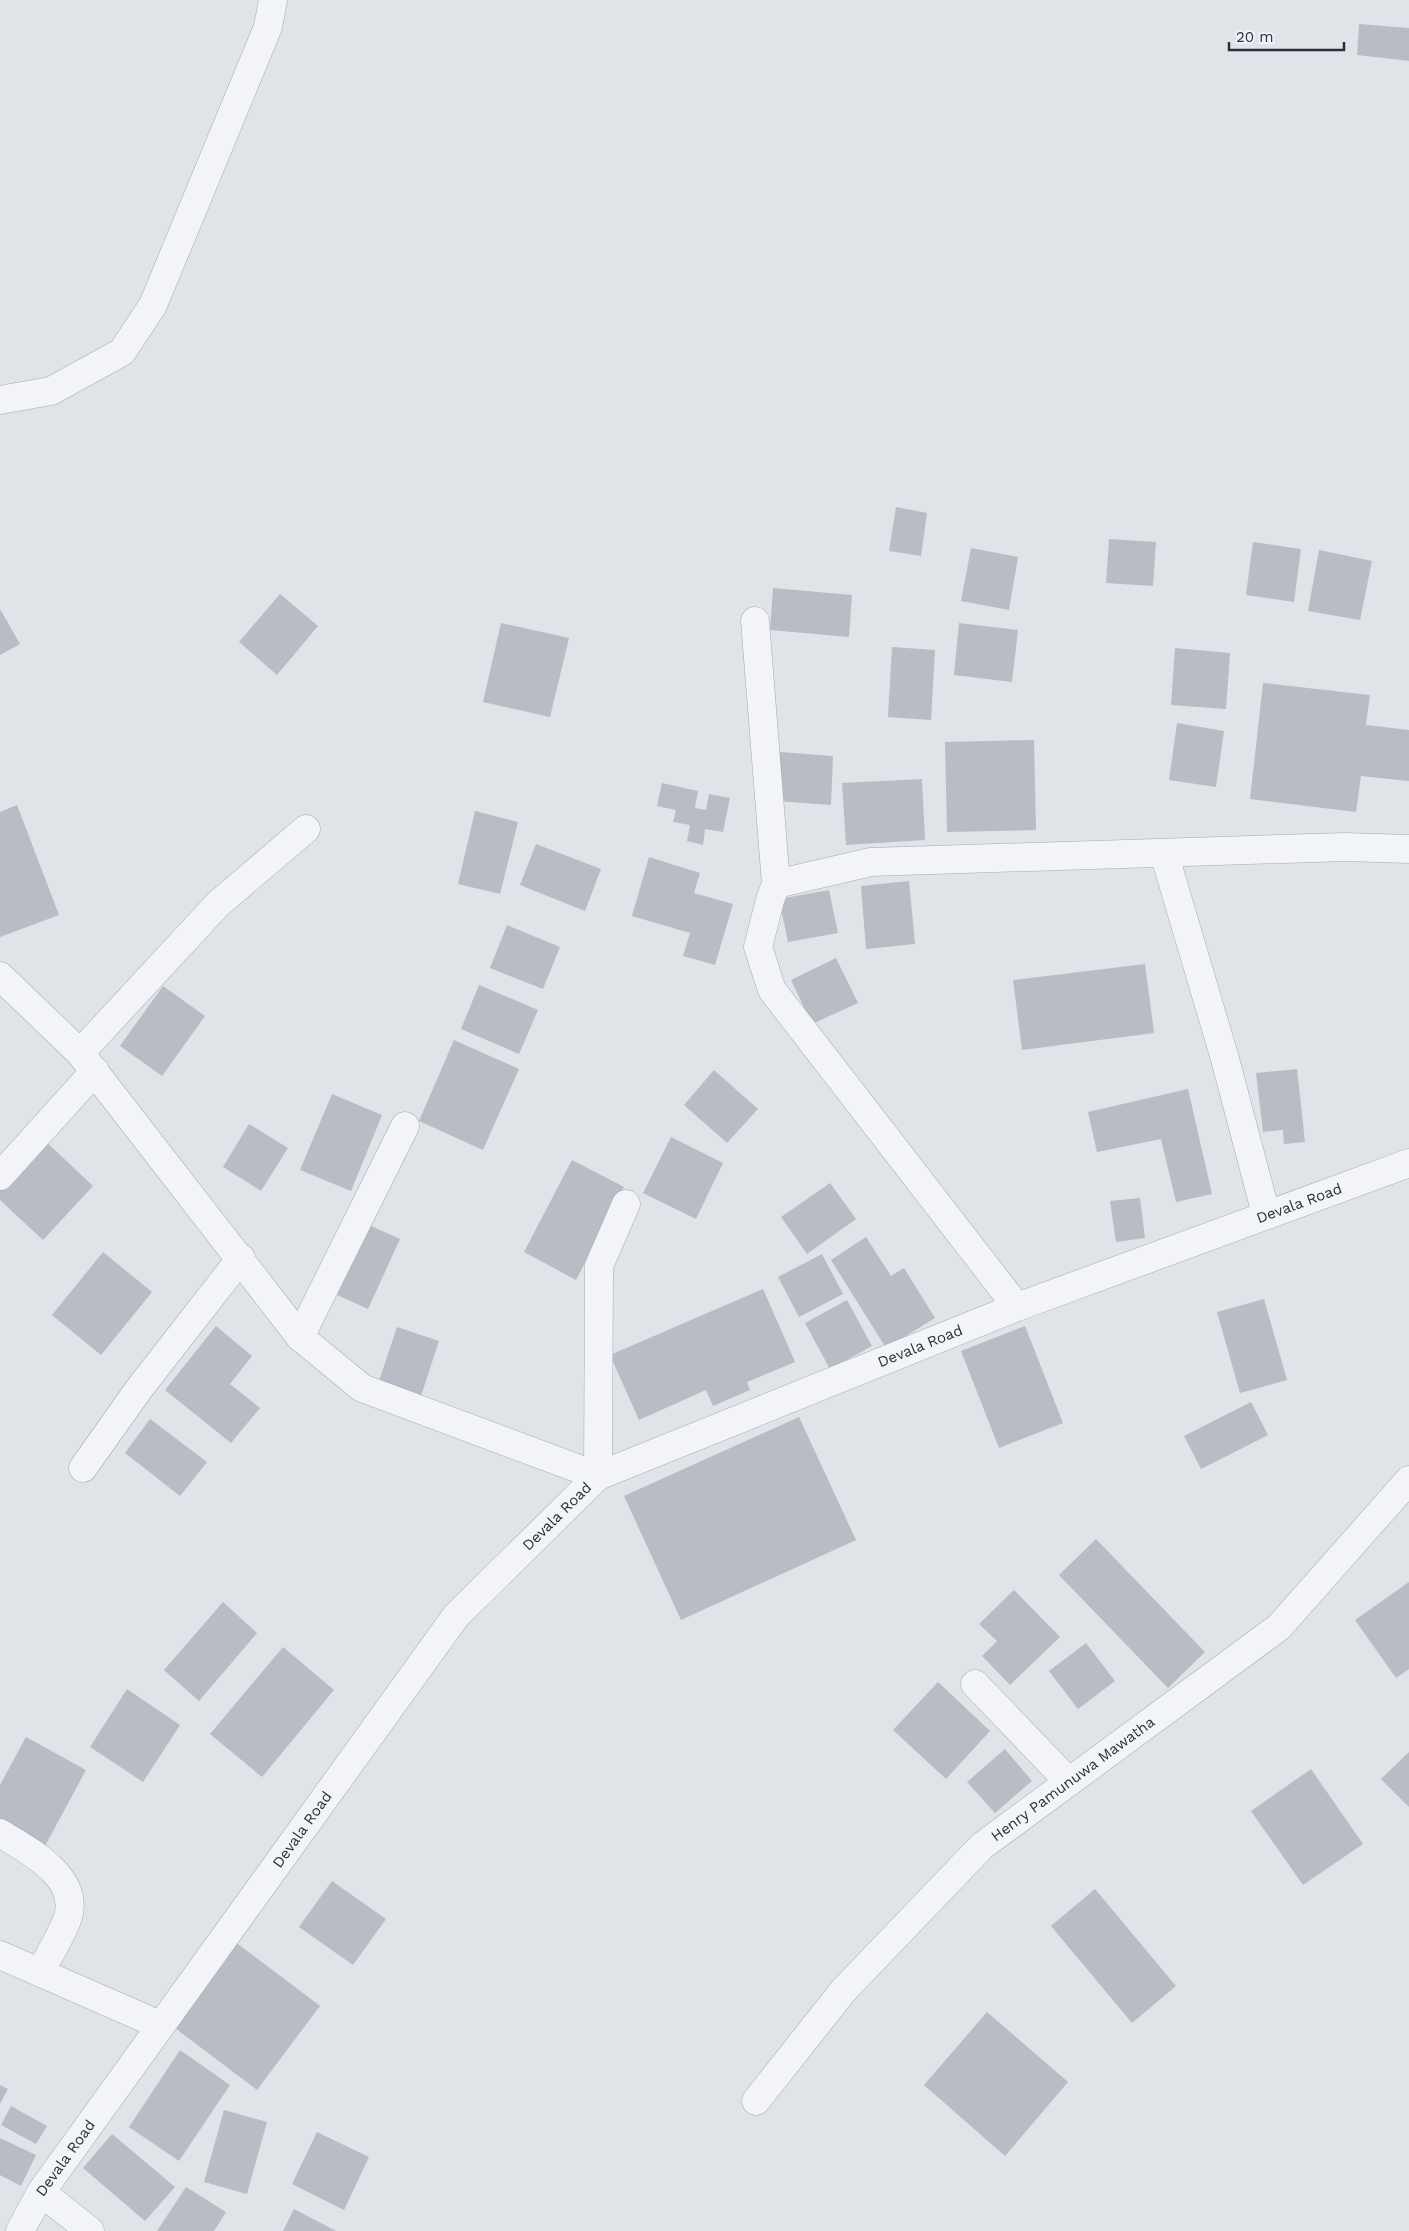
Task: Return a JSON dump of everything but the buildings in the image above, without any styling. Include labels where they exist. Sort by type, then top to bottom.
[{"type":"street","points":[[0,400],[51,391],[122,352],[153,306],[268,27],[273,0]]},
{"type":"street","points":[[755,621],[776,884],[758,947],[772,990],[1017,1307]]},
{"type":"street","points":[[0,1176],[88,1062],[218,904],[306,829]]},
{"type":"street","points":[[776,884],[871,862],[1345,847],[1409,849]]},
{"type":"street","points":[[1164,853],[1225,1059],[1266,1214]]},
{"type":"street","points":[[0,976],[88,1062],[241,1258],[300,1337],[362,1388],[598,1476],[599,1266],[626,1204]]},
{"type":"street","points":[[300,1337],[405,1126]]},
{"type":"street","name":"Devala Road","points":[[20,2231],[41,2192],[456,1616],[598,1476],[1017,1307],[1409,1163]]},
{"type":"street","points":[[83,1468],[138,1389],[241,1258]]},
{"type":"street","name":"Henry Pamunuwa Mawatha","points":[[756,2100],[843,1991],[982,1846],[1279,1627],[1409,1480]]},
{"type":"street","points":[[975,1684],[1069,1782]]},
{"type":"street","points":[[0,1832],[57,1873],[69,1895],[68,1916],[40,1972]]},
{"type":"street","points":[[0,1955],[160,2025]]},
{"type":"street","points":[[41,2192],[90,2231]]}]
